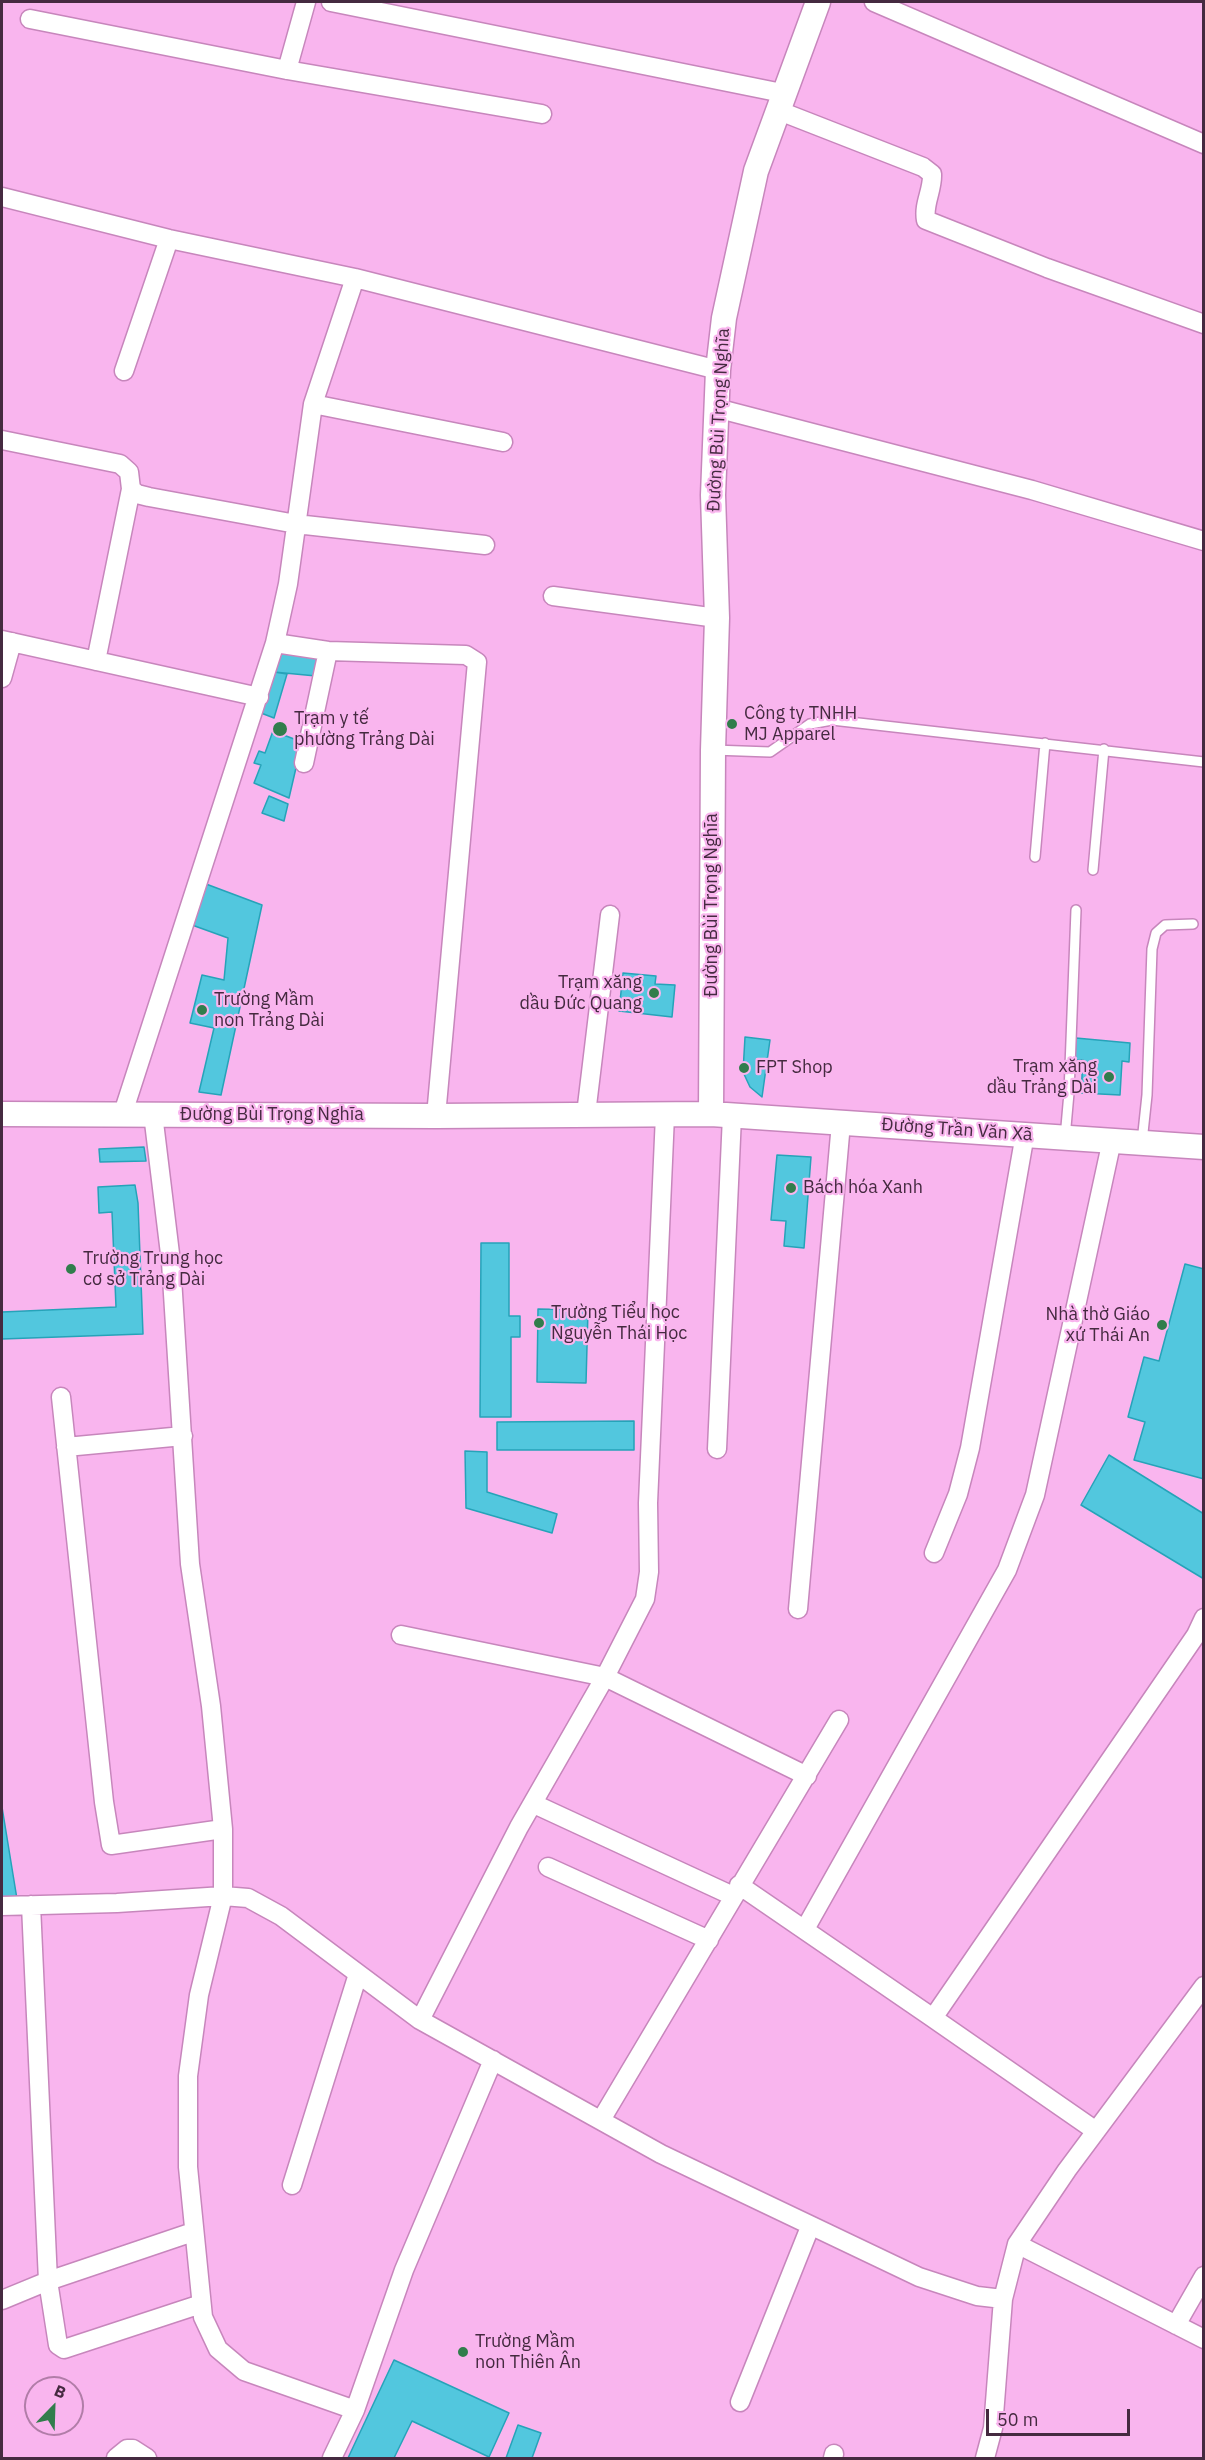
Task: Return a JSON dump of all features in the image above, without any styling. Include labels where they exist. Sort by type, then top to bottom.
[{"type":"street","points":[[287,70],[306,2]]},
{"type":"street","points":[[331,2],[780,102],[923,167],[932,174],[933,187],[924,211],[926,220],[1047,268],[1203,324]]},
{"type":"street","name":"Đường Bùi Trọng Nghĩa","points":[[2,1114],[721,1115],[713,750],[717,618],[713,495],[718,370],[724,318],[756,171],[818,2]]},
{"type":"street","points":[[874,2],[1203,144]]},
{"type":"street","points":[[30,19],[287,70],[542,114]]},
{"type":"street","points":[[2,197],[170,239],[355,279],[718,370]]},
{"type":"street","points":[[124,371],[170,239]]},
{"type":"street","points":[[123,1113],[275,643],[288,584],[313,404],[355,279]]},
{"type":"street","points":[[313,404],[503,442]]},
{"type":"street","points":[[716,408],[1032,490],[1203,541]]},
{"type":"street","points":[[2,440],[120,464],[129,472],[131,489],[96,661]]},
{"type":"street","points":[[131,489],[137,494],[149,497],[296,524],[485,545]]},
{"type":"street","points":[[553,596],[717,618]]},
{"type":"street","points":[[2,678],[7,641],[259,697]]},
{"type":"street","points":[[275,643],[328,651],[466,655],[477,662],[436,1116]]},
{"type":"street","points":[[304,763],[328,651]]},
{"type":"street","points":[[586,1114],[610,915]]},
{"type":"street","points":[[153,1114],[171,1262],[190,1564],[211,1706],[223,1829],[223,1896],[199,1995],[188,2076],[188,2167],[203,2317],[218,2349],[244,2372],[355,2409]]},
{"type":"street","points":[[420,2020],[519,1827],[605,1677],[645,1599],[649,1572],[649,1480],[665,1115]]},
{"type":"street","points":[[717,1449],[721,1115]]},
{"type":"street","name":"Đường Trần Văn Xã","points":[[721,1115],[1203,1147]]},
{"type":"street","points":[[798,1609],[841,1123]]},
{"type":"street","points":[[934,1553],[958,1494],[970,1448],[1025,1134]]},
{"type":"street","points":[[805,1929],[1007,1570],[1022,1533],[1035,1495],[1052,1424],[1112,1140]]},
{"type":"street","points":[[61,1397],[104,1802],[111,1845],[223,1829]]},
{"type":"street","points":[[66,1447],[183,1436]]},
{"type":"street","points":[[933,2018],[1200,1638],[1203,1618]]},
{"type":"street","points":[[401,1635],[605,1677],[807,1776]]},
{"type":"street","points":[[601,2120],[839,1720]]},
{"type":"street","points":[[534,1804],[736,1891],[805,1929],[1096,2131]]},
{"type":"street","points":[[548,1867],[709,1940]]},
{"type":"street","points":[[2,1906],[117,1903],[223,1896],[248,1898],[281,1916],[420,2020],[661,2154],[919,2277],[977,2296],[1003,2299]]},
{"type":"street","points":[[31,1905],[48,2281],[58,2345],[64,2349],[201,2304]]},
{"type":"street","points":[[292,2185],[358,1974]]},
{"type":"street","points":[[985,2458],[993,2428],[1003,2299],[1017,2244],[1029,2222],[1203,1986]]},
{"type":"street","points":[[332,2458],[355,2409],[404,2270],[493,2060]]},
{"type":"street","points":[[740,2402],[810,2227]]},
{"type":"street","points":[[2,2300],[48,2281],[193,2232]]},
{"type":"street","points":[[1017,2244],[1203,2339]]},
{"type":"street","points":[[1176,2325],[1203,2276]]},
{"type":"street","points":[[116,2458],[128,2449],[133,2449],[147,2458]]},
{"type":"lane","points":[[713,750],[770,752],[810,724],[832,720],[1203,762]]},
{"type":"lane","points":[[1035,857],[1045,743]]},
{"type":"lane","points":[[1093,870],[1104,749]]},
{"type":"lane","points":[[1065,1137],[1069,1093],[1076,910]]},
{"type":"lane","points":[[1142,1142],[1147,1095],[1152,949],[1156,933],[1164,925],[1193,924]]},
{"type":"building","points":[[280,651],[320,657],[316,676],[274,672]]},
{"type":"building","points":[[274,672],[287,674],[274,718],[261,713]]},
{"type":"building","points":[[273,731],[302,742],[289,798],[254,783],[261,765],[254,763],[259,751],[265,753]]},
{"type":"building","points":[[269,796],[288,804],[284,821],[262,813]]},
{"type":"building","points":[[206,884],[262,905],[221,1095],[199,1092],[214,1028],[190,1023],[202,975],[224,980],[228,938],[192,925]]},
{"type":"building","points":[[623,973],[656,976],[655,984],[675,985],[672,1017],[619,1011]]},
{"type":"building","points":[[745,1037],[770,1040],[762,1097],[750,1087],[743,1072]]},
{"type":"building","points":[[1076,1038],[1130,1043],[1129,1062],[1122,1061],[1120,1095],[1081,1093],[1083,1060],[1075,1060]]},
{"type":"building","points":[[144,1147],[146,1161],[100,1162],[99,1149]]},
{"type":"building","name":"Bách hóa Xanh","points":[[777,1155],[811,1157],[804,1248],[784,1246],[786,1221],[771,1220]]},
{"type":"building","points":[[135,1185],[138,1203],[143,1334],[2,1339],[2,1312],[116,1307],[112,1212],[99,1213],[98,1187]]},
{"type":"building","points":[[481,1243],[509,1243],[509,1316],[520,1316],[520,1337],[511,1337],[511,1417],[480,1417]]},
{"type":"building","points":[[1185,1264],[1204,1269],[1204,1479],[1134,1460],[1145,1422],[1128,1417],[1144,1357],[1159,1361]]},
{"type":"building","points":[[538,1309],[588,1310],[586,1383],[537,1382]]},
{"type":"building","points":[[634,1421],[634,1450],[497,1450],[497,1422]]},
{"type":"building","points":[[465,1451],[487,1452],[487,1492],[557,1514],[552,1533],[466,1508]]},
{"type":"building","points":[[1109,1455],[1204,1514],[1204,1579],[1081,1505]]},
{"type":"building","points":[[2,1807],[17,1899],[2,1900]]},
{"type":"building","points":[[394,2360],[509,2413],[489,2457],[412,2421],[394,2458],[348,2458]]},
{"type":"building","points":[[518,2425],[541,2433],[532,2458],[506,2458]]},
{"type":"place","name":"Công ty TNHH MJ Apparel","points":[[732,724]]},
{"type":"place","name":"Trạm y tế phường Trảng Dài","points":[[280,729]]},
{"type":"place","name":"Trạm xăng dầu Đức Quang","points":[[654,993]]},
{"type":"place","name":"Trường Mầm non Trảng Dài","points":[[202,1010]]},
{"type":"place","name":"FPT Shop","points":[[744,1068]]},
{"type":"place","name":"Trạm xăng dầu Trảng Dài","points":[[1109,1077]]},
{"type":"place","name":"Bách hóa Xanh","points":[[791,1188]]},
{"type":"place","name":"Trường Trung học cơ sở Trảng Dài","points":[[71,1269]]},
{"type":"place","name":"Trường Tiểu học Nguyễn Thái Học","points":[[539,1323]]},
{"type":"place","name":"Nhà thờ Giáo xứ Thái An","points":[[1162,1325]]},
{"type":"place","name":"Trường Mầm non Thiên Ân","points":[[463,2352]]}]
